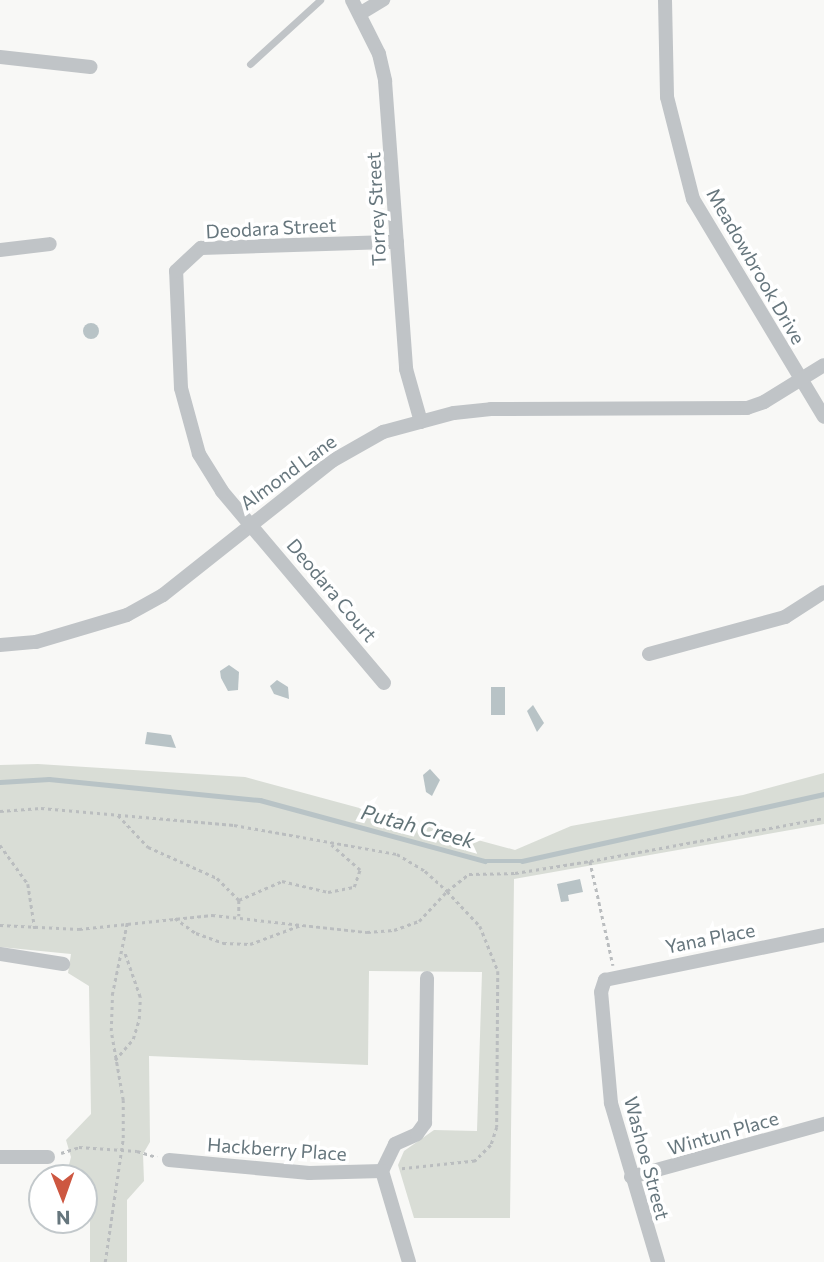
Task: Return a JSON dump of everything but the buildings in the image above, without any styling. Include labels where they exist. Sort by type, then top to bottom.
[{"type":"street","name":"Torrey Street","points":[[352,0],[361,13],[385,82],[406,369],[421,422]]},
{"type":"street","points":[[361,13],[383,0]]},
{"type":"street","name":"Meadowbrook Drive","points":[[666,0],[667,97],[693,199],[824,417]]},
{"type":"street","points":[[0,57],[90,67]]},
{"type":"street","name":"Deodara Street","points":[[251,522],[205,463],[186,417],[176,271],[201,248],[397,243]]},
{"type":"street","points":[[0,250],[50,244]]},
{"type":"street","name":"Almond Lane","points":[[0,645],[36,642],[127,615],[163,595],[251,522],[332,461],[383,432],[491,409],[747,408],[824,365]]},
{"type":"street","name":"Deodara Court","points":[[251,522],[384,682]]},
{"type":"street","points":[[649,654],[785,617],[824,592]]},
{"type":"street","name":"Yana Place","points":[[610,978],[824,935]]},
{"type":"street","points":[[0,954],[64,964]]},
{"type":"street","points":[[409,1262],[382,1171],[395,1144],[417,1134],[425,1123],[427,978]]},
{"type":"street","name":"Washoe Street","points":[[610,978],[601,992],[611,1103],[657,1262]]},
{"type":"street","name":"Wintun Place","points":[[631,1177],[824,1124]]},
{"type":"street","points":[[0,1157],[48,1157]]},
{"type":"street","name":"Hackberry Place","points":[[169,1160],[309,1172],[382,1171]]},
{"type":"lane","points":[[250,64],[320,0]]},
{"type":"path","points":[[0,811],[41,808],[234,825],[397,855],[425,871],[447,891],[480,926],[498,971],[497,1127],[485,1154],[475,1161],[382,1171]]},
{"type":"path","points":[[118,815],[148,847],[217,877],[239,900],[239,916]]},
{"type":"path","points":[[0,925],[35,929],[174,917],[239,916],[367,932],[394,930],[419,921],[447,891],[469,874],[515,873],[824,818]]},
{"type":"path","points":[[239,900],[282,881],[318,892],[354,887],[360,870],[330,844]]},
{"type":"path","points":[[0,845],[28,884],[35,929]]},
{"type":"path","points":[[590,861],[610,978]]},
{"type":"path","points":[[174,917],[196,933],[223,943],[250,944],[301,925]]},
{"type":"path","points":[[105,1262],[121,1151],[122,1100],[115,1060],[112,995],[124,953],[127,923]]},
{"type":"path","points":[[115,1060],[133,1040],[139,1019],[140,997],[124,953]]},
{"type":"path","points":[[48,1157],[79,1147],[137,1150],[169,1160]]},
{"type":"shaded area","points":[[91,323],[97,325],[97,337],[91,339],[85,337],[83,331],[85,325]]},
{"type":"shaded area","points":[[229,665],[239,672],[238,690],[228,691],[221,678],[220,671]]},
{"type":"shaded area","points":[[277,680],[288,687],[289,699],[274,694],[270,686]]},
{"type":"shaded area","points":[[491,687],[505,687],[505,715],[491,715]]},
{"type":"shaded area","points":[[533,705],[544,723],[537,732],[527,711]]},
{"type":"shaded area","points":[[147,732],[171,735],[176,748],[145,744]]},
{"type":"shaded area","points":[[38,764],[245,777],[515,850],[571,826],[743,795],[824,773],[824,824],[514,879],[510,1218],[414,1218],[398,1165],[404,1151],[434,1130],[477,1131],[482,972],[369,971],[368,1065],[149,1056],[150,1142],[143,1154],[144,1181],[127,1200],[127,1262],[90,1262],[90,1234],[98,1234],[98,1164],[69,1164],[71,1157],[66,1140],[91,1114],[89,986],[68,973],[71,954],[0,947],[0,765]]},
{"type":"shaded area","points":[[430,769],[440,780],[432,796],[426,792],[423,775]]},
{"type":"shaded area","points":[[580,879],[583,892],[568,895],[569,901],[561,902],[557,884]]},
{"type":"waterway","name":"Putah Creek","points":[[0,782],[49,779],[260,800],[485,861],[522,861],[824,794]]}]
